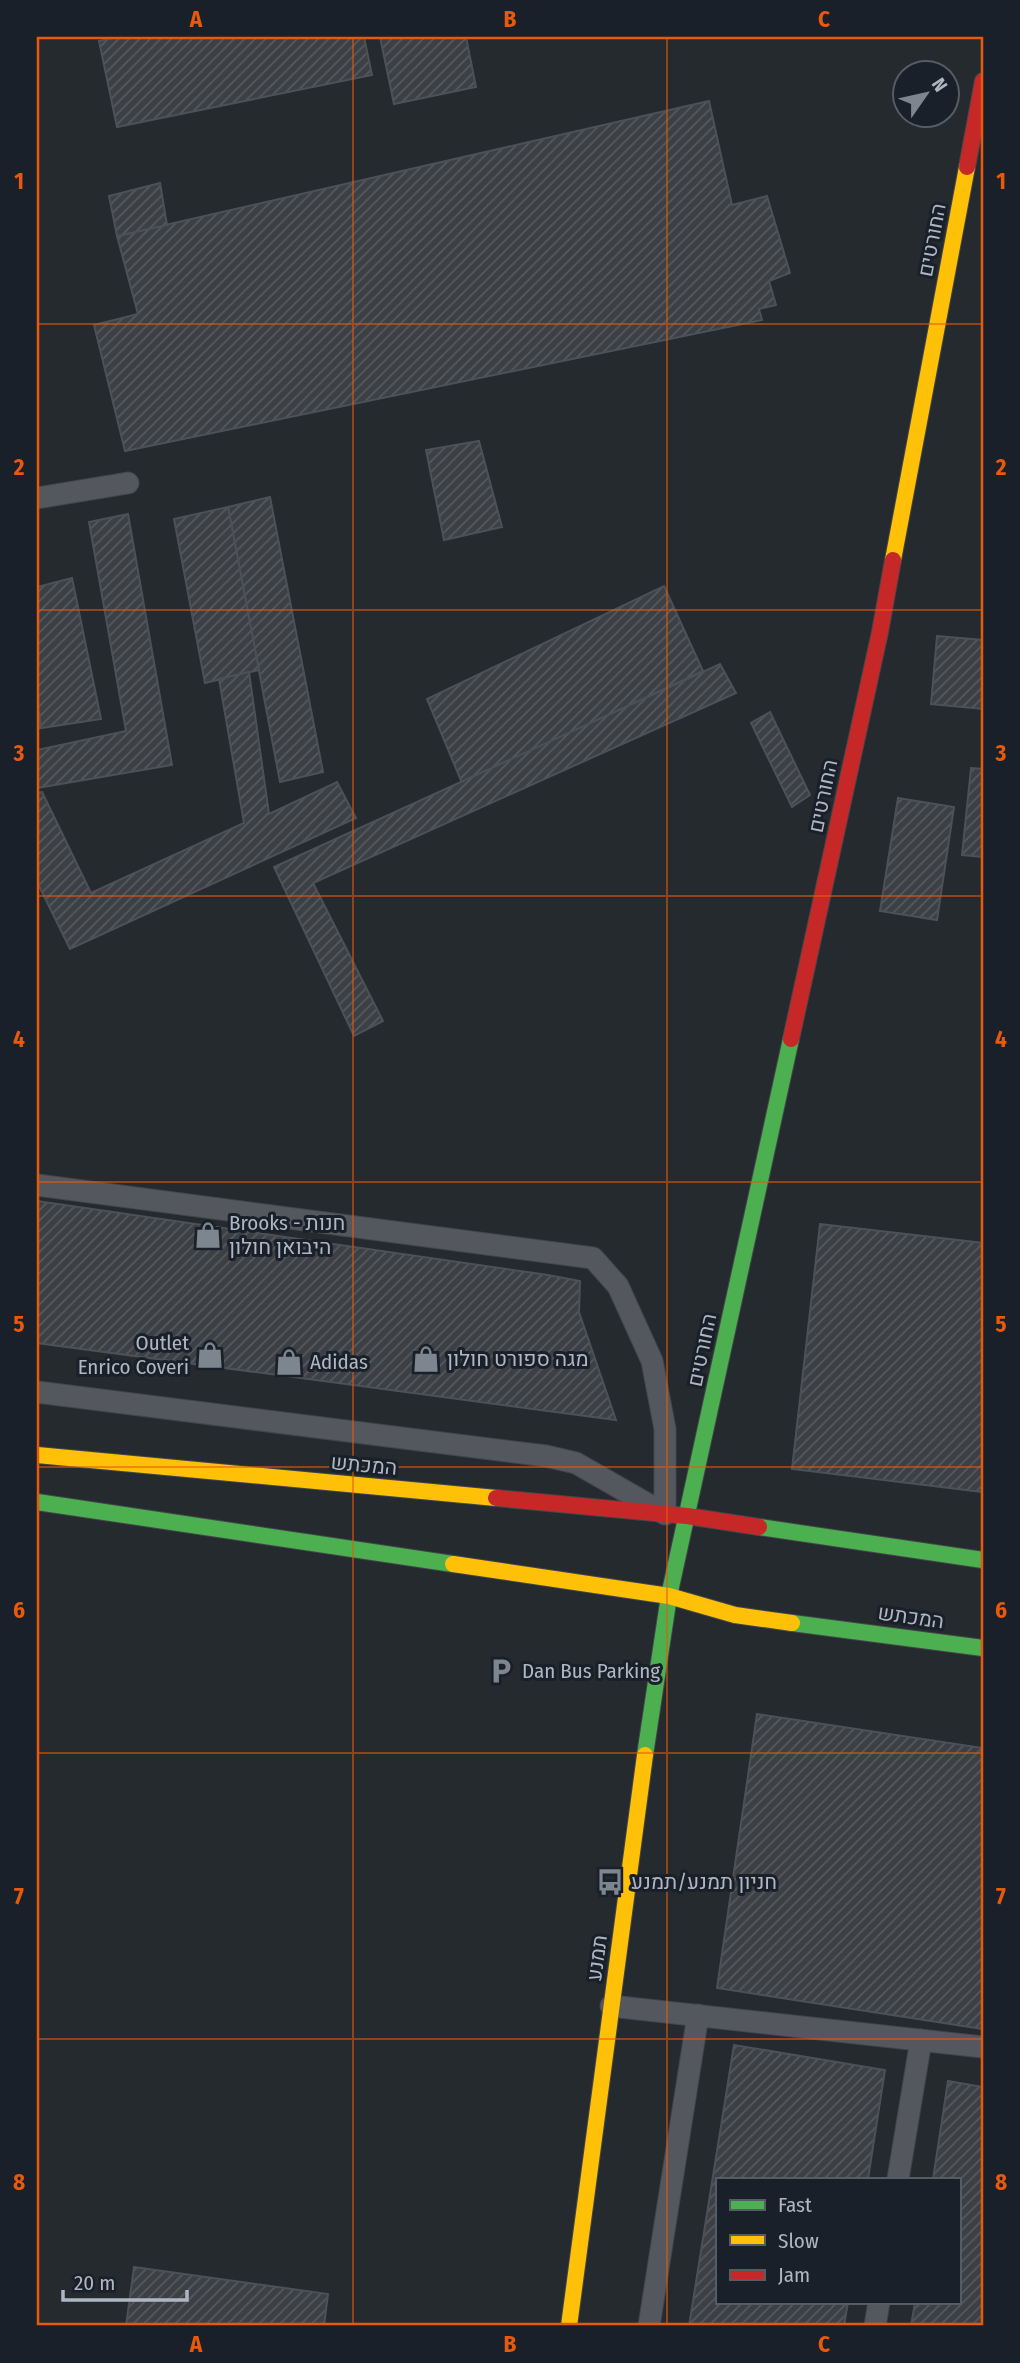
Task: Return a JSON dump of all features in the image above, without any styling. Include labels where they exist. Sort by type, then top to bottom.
[{"type":"street","name":"החורטים","points":[[687,1516],[880,632],[983,81]]},
{"type":"street","name":"המכתש","points":[[37,1455],[687,1516],[983,1560]]},
{"type":"street","name":"המכתש","points":[[37,1502],[669,1595],[735,1615],[983,1648]]},
{"type":"street","points":[[669,1595],[687,1516]]},
{"type":"street","name":"תמנע","points":[[569,2326],[669,1595]]},
{"type":"lane","points":[[37,498],[128,483]]},
{"type":"lane","points":[[37,1185],[593,1258],[618,1286],[652,1361],[665,1429],[665,1514],[576,1463],[546,1456],[37,1392]]},
{"type":"lane","points":[[611,2006],[983,2047]]},
{"type":"lane","points":[[649,2326],[698,2015]]},
{"type":"lane","points":[[898,2178],[920,2040]]},
{"type":"lane","points":[[875,2326],[878,2304]]},
{"type":"building","points":[[118,37],[364,37],[372,75],[117,127],[99,41]]},
{"type":"building","points":[[380,37],[466,37],[476,87],[394,104]]},
{"type":"building","points":[[709,101],[732,205],[767,196],[790,273],[769,281],[776,305],[759,309],[762,320],[125,451],[94,325],[138,314],[117,236]]},
{"type":"building","points":[[160,183],[167,225],[117,236],[109,196]]},
{"type":"building","points":[[479,441],[502,527],[444,540],[426,450]]},
{"type":"building","points":[[270,497],[323,772],[280,782],[228,507]]},
{"type":"building","points":[[228,507],[259,670],[205,683],[174,519]]},
{"type":"building","points":[[128,514],[172,765],[37,788],[37,750],[126,731],[89,522]]},
{"type":"building","points":[[72,578],[101,719],[41,728],[37,702],[37,587]]},
{"type":"building","points":[[664,586],[703,671],[462,783],[427,699]]},
{"type":"building","points":[[937,636],[983,640],[983,709],[931,704]]},
{"type":"building","points":[[720,664],[736,693],[313,883],[383,1021],[354,1036],[274,867]]},
{"type":"building","points":[[249,672],[269,814],[337,782],[356,818],[70,949],[37,882],[37,793],[42,792],[91,893],[244,823],[219,679]]},
{"type":"building","points":[[37,702],[41,728],[37,729]]},
{"type":"building","points":[[770,712],[810,795],[792,807],[751,723]]},
{"type":"building","points":[[971,768],[983,769],[983,857],[962,855]]},
{"type":"building","points":[[898,798],[954,807],[937,920],[880,911]]},
{"type":"building","points":[[37,1201],[580,1281],[579,1312],[616,1420],[37,1343]]},
{"type":"building","points":[[820,1224],[983,1243],[983,1492],[792,1469]]},
{"type":"building","points":[[757,1714],[983,1748],[983,2029],[717,1988]]},
{"type":"building","points":[[734,2045],[885,2070],[868,2178],[716,2178],[716,2304],[848,2304],[844,2326],[689,2326]]},
{"type":"building","points":[[948,2081],[983,2087],[983,2326],[911,2326],[915,2304],[960,2304],[960,2178],[933,2178]]},
{"type":"building","points":[[134,2267],[328,2294],[324,2326],[126,2326]]},
{"type":"traffic: fast","points":[[645,1755],[669,1596],[791,1039]]},
{"type":"traffic: fast","points":[[37,1502],[453,1564]]},
{"type":"traffic: fast","points":[[759,1527],[983,1560]]},
{"type":"traffic: fast","points":[[792,1623],[983,1648]]},
{"type":"traffic: slow","points":[[893,560],[967,167]]},
{"type":"traffic: slow","points":[[37,1455],[496,1498]]},
{"type":"traffic: slow","points":[[453,1564],[669,1596],[735,1615],[792,1623]]},
{"type":"traffic: slow","points":[[569,2326],[645,1755]]},
{"type":"traffic: jam","points":[[967,167],[983,81]]},
{"type":"traffic: jam","points":[[791,1039],[880,632],[893,560]]},
{"type":"traffic: jam","points":[[496,1498],[687,1516],[759,1527]]},
{"type":"place","name":"Brooks - חנות היבואן חולון","points":[[208,1235]]},
{"type":"place","name":"Outlet Enrico Coveri","points":[[210,1355]]},
{"type":"place","name":"מגה ספורט חולון","points":[[426,1359]]},
{"type":"place","name":"Adidas","points":[[289,1362]]},
{"type":"place","name":"Dan Bus Parking","points":[[501,1671]]},
{"type":"place","name":"חניון תמנע/תמנע","points":[[610,1882]]}]
